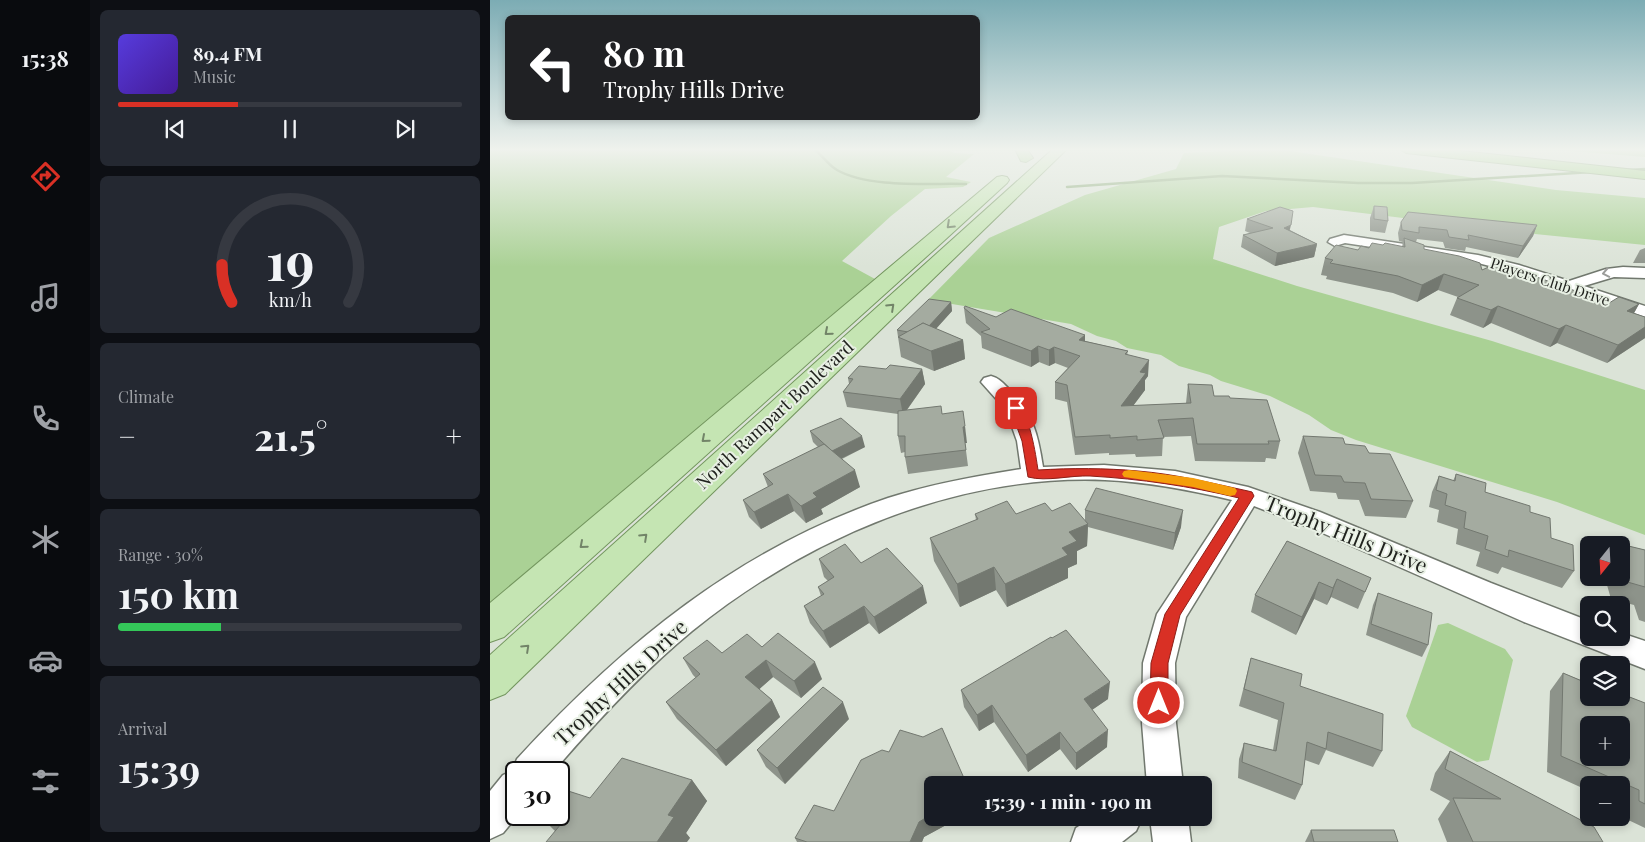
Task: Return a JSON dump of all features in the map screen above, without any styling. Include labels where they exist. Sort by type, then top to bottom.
[{"type":"main road","name":"North Rampart Boulevard","points":[[490,626],[987,188]]},
{"type":"main road","name":"North Rampart Boulevard","points":[[490,681],[1019,188]]},
{"type":"street","name":"Players Club Drive","points":[[1336,242],[1344,239],[1478,259],[1514,268],[1569,287],[1623,293],[1645,312]]},
{"type":"street","points":[[1569,287],[1601,273],[1630,271],[1645,274]]},
{"type":"street","points":[[1623,293],[1632,278],[1645,274]]},
{"type":"street","points":[[991,382],[1016,408],[1028,441],[1033,474]]},
{"type":"street","name":"Trophy Hills Drive","points":[[540,761],[578,718],[645,653],[706,604],[764,565],[820,535],[874,511],[928,493],[980,481],[1033,474],[1086,472],[1139,475],[1193,483],[1248,496],[1322,523],[1536,615],[1580,631]]},
{"type":"street","points":[[1164,776],[1159,723],[1159,663],[1172,614],[1248,496]]},
{"type":"street","points":[[1620,646],[1645,655]]},
{"type":"street","points":[[490,820],[505,802]]},
{"type":"street","points":[[1090,842],[1112,826]]},
{"type":"street","points":[[1170,826],[1172,842]]},
{"type":"green space","points":[[490,188],[938,188],[925,189],[891,216],[842,261],[875,279],[490,603]]},
{"type":"green space","points":[[1108,188],[1544,188],[1645,198],[1645,245],[1535,234],[1313,207],[1266,211],[1219,227],[1213,259],[1297,286],[1492,341],[1645,390],[1645,535],[1557,502],[1356,440],[1331,430],[1309,415],[1270,396],[1179,366],[1161,355],[1127,348],[1116,341],[1097,336],[1071,324],[928,300],[989,238],[1085,195]]},
{"type":"green space","points":[[1448,623],[1505,649],[1513,660],[1489,760],[1477,762],[1412,727],[1406,716],[1438,625]]},
{"type":"building","points":[[1374,206],[1387,207],[1388,221],[1374,219]]},
{"type":"building","points":[[1280,207],[1293,211],[1291,225],[1284,228],[1317,244],[1277,253],[1243,235],[1273,228],[1247,219]]},
{"type":"building","points":[[1408,212],[1537,225],[1523,246],[1468,235],[1469,240],[1449,237],[1447,230],[1419,227],[1419,233],[1402,230],[1401,222]]},
{"type":"building","points":[[1404,238],[1424,245],[1424,249],[1459,256],[1480,263],[1482,270],[1493,265],[1518,273],[1520,271],[1609,303],[1619,297],[1639,304],[1627,311],[1645,317],[1645,327],[1618,345],[1566,325],[1559,329],[1498,306],[1491,310],[1457,298],[1479,285],[1444,274],[1422,285],[1398,276],[1330,263],[1333,260],[1325,258],[1336,245],[1358,250],[1361,246],[1369,248],[1372,243],[1383,245],[1385,243],[1405,247]]},
{"type":"building","points":[[929,299],[951,302],[929,326],[923,323],[908,332],[897,330]]},
{"type":"building","points":[[965,306],[996,317],[1011,309],[1085,335],[1079,340],[1128,351],[1125,354],[1149,360],[1140,372],[1146,373],[1121,406],[1191,403],[1188,384],[1212,385],[1214,396],[1267,400],[1280,441],[1268,441],[1269,444],[1197,444],[1193,418],[1158,420],[1164,438],[1137,440],[1137,436],[1110,438],[1110,435],[1075,437],[1067,385],[1055,382],[1080,356],[1054,347],[1049,350],[1038,346],[1031,351],[981,332],[990,329],[964,308]]},
{"type":"building","points":[[923,323],[963,340],[931,351],[898,337]]},
{"type":"building","points":[[890,365],[922,369],[900,399],[843,392],[853,379],[848,378],[859,366],[886,369]]},
{"type":"building","points":[[941,406],[942,414],[963,411],[966,450],[905,457],[905,436],[898,436],[898,411]]},
{"type":"building","points":[[841,418],[862,436],[832,451],[810,431]]},
{"type":"building","points":[[1303,436],[1343,438],[1345,444],[1365,446],[1369,453],[1390,454],[1413,501],[1371,499],[1365,483],[1344,482],[1341,476],[1315,475]]},
{"type":"building","points":[[824,444],[855,470],[813,493],[817,497],[801,506],[788,494],[754,512],[743,500],[773,484],[763,474]]},
{"type":"building","points":[[1456,474],[1486,483],[1485,492],[1530,506],[1530,512],[1550,518],[1551,538],[1573,545],[1574,571],[1509,550],[1508,557],[1485,549],[1488,536],[1464,528],[1466,512],[1445,505],[1447,494],[1436,490],[1439,476],[1455,481]]},
{"type":"building","points":[[1096,488],[1183,510],[1175,533],[1085,510]]},
{"type":"building","points":[[1007,501],[1016,514],[1045,503],[1052,511],[1070,503],[1088,524],[1069,532],[1077,541],[1062,548],[1068,555],[1005,584],[994,567],[957,584],[930,538],[978,519],[975,514]]},
{"type":"building","points":[[1287,541],[1371,578],[1365,592],[1337,579],[1333,588],[1319,582],[1302,617],[1255,595]]},
{"type":"building","points":[[845,544],[861,563],[887,548],[923,586],[874,617],[864,606],[823,631],[804,606],[824,594],[818,587],[834,577],[819,559]]},
{"type":"building","points":[[1630,546],[1645,550],[1645,587],[1630,583]]},
{"type":"building","points":[[1378,593],[1432,613],[1428,645],[1371,624]]},
{"type":"building","points":[[1066,630],[1110,682],[1084,699],[1108,730],[1076,753],[1060,732],[1026,755],[992,705],[977,715],[961,690]]},
{"type":"building","points":[[778,633],[815,662],[794,681],[766,660],[745,677],[772,700],[716,750],[666,702],[700,674],[683,658],[707,640],[722,653],[747,634],[762,647]]},
{"type":"building","points":[[1251,658],[1302,674],[1300,686],[1383,714],[1382,751],[1328,732],[1326,749],[1307,742],[1302,785],[1242,762],[1244,743],[1276,751],[1284,703],[1244,689]]},
{"type":"building","points":[[1563,673],[1580,680],[1580,706],[1630,706],[1630,697],[1645,703],[1645,804],[1639,801],[1639,790],[1630,786],[1630,776],[1607,776],[1584,766],[1630,766],[1630,716],[1580,716],[1580,764],[1561,756]]},
{"type":"building","points":[[823,687],[843,702],[777,768],[757,750]]},
{"type":"building","points":[[942,728],[963,776],[924,776],[924,819],[919,822],[910,842],[807,842],[795,838],[814,805],[834,811],[861,760],[882,750],[889,752],[900,730],[923,737]]},
{"type":"building","points":[[1450,751],[1580,820],[1580,826],[1594,827],[1603,842],[1473,842],[1453,798],[1501,799],[1445,769]]},
{"type":"building","points":[[622,758],[692,780],[668,815],[674,817],[657,842],[546,842],[559,826],[570,826],[570,792],[590,798]]},
{"type":"building","points":[[1311,830],[1394,830],[1398,842],[1314,842]]},
{"type":"slow traffic","points":[[1129,474],[1193,483],[1230,491]]},
{"type":"route","points":[[1016,408],[1028,441],[1033,474],[1086,472],[1139,475],[1193,483],[1248,496],[1172,614],[1159,663],[1159,703]]}]
